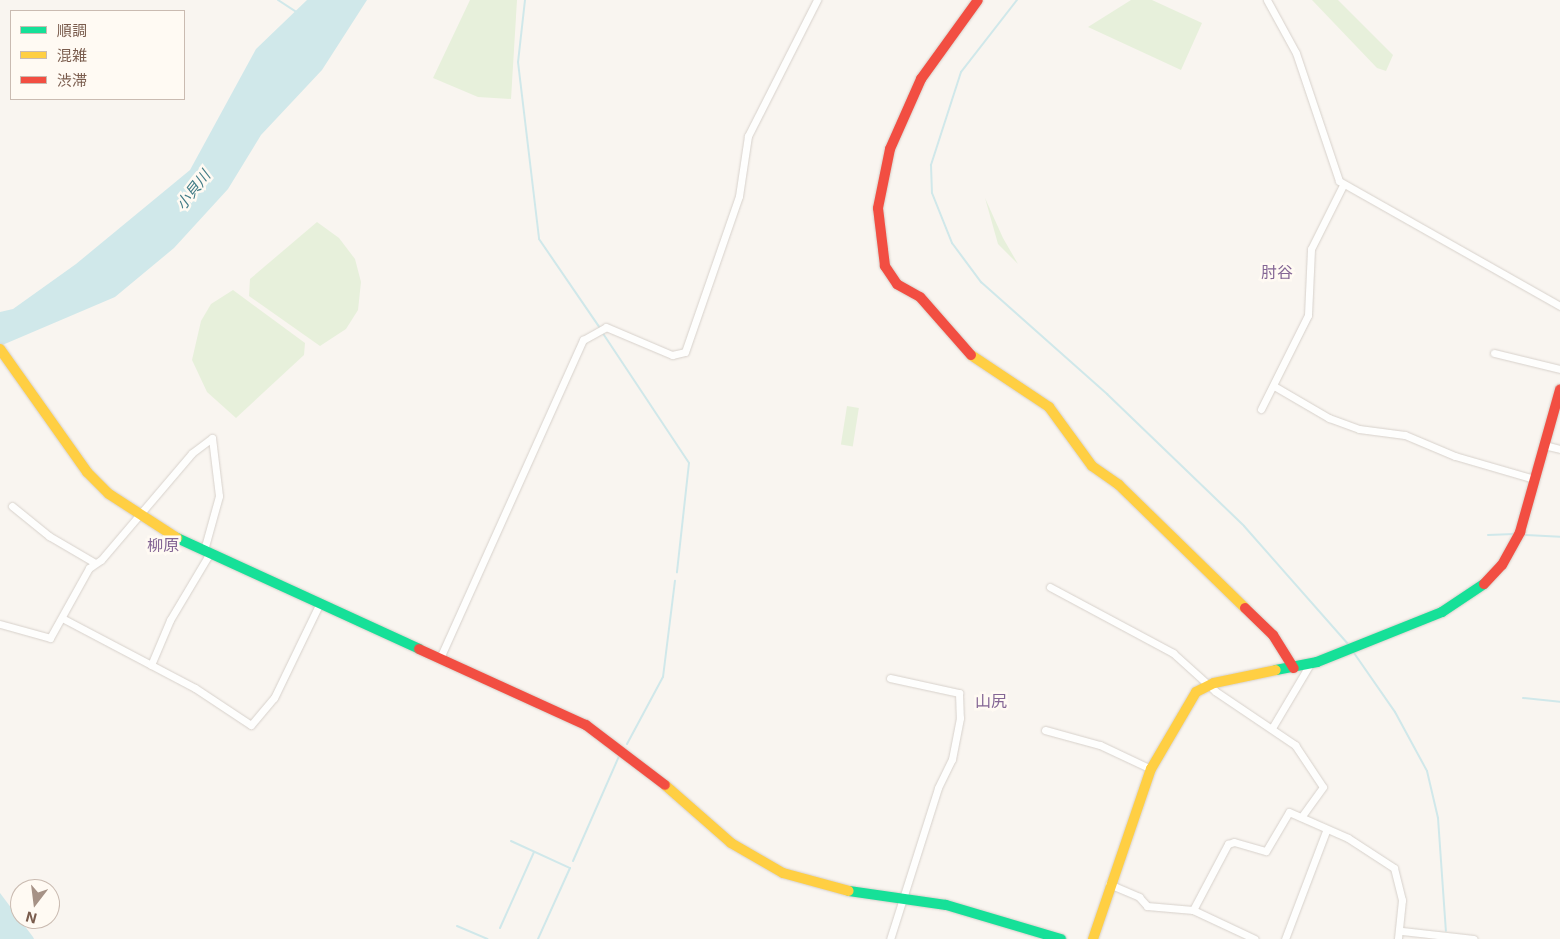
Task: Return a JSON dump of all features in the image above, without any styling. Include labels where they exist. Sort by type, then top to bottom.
[{"type":"street","points":[[440,658],[583,340],[596,330],[606,327],[672,355],[685,352],[739,196],[748,136],[817,0]]},
{"type":"street","points":[[978,0],[922,79],[890,149],[878,208],[885,266],[897,284],[920,298],[953,340],[990,372],[1049,407],[1092,466],[1119,486],[1272,635],[1294,668]]},
{"type":"street","points":[[1267,0],[1296,54],[1331,166],[1343,185],[1560,306]]},
{"type":"street","points":[[1261,409],[1308,314],[1313,242],[1343,185]]},
{"type":"street","points":[[0,349],[87,472],[137,516],[207,552],[601,734],[724,838],[777,869],[824,887],[903,897],[1061,939]]},
{"type":"street","points":[[1494,353],[1560,369]]},
{"type":"street","points":[[1274,386],[1329,418],[1359,429],[1405,435],[1455,456],[1534,480]]},
{"type":"street","points":[[1093,939],[1108,884],[1151,769],[1194,696],[1209,685],[1310,664],[1442,612],[1479,590],[1516,542],[1560,390]]},
{"type":"street","points":[[0,624],[46,638],[62,618],[95,563],[192,453],[212,438],[218,496],[207,552],[170,620],[151,665]]},
{"type":"street","points":[[1544,444],[1560,449]]},
{"type":"street","points":[[12,506],[49,536],[95,563]]},
{"type":"street","points":[[1050,587],[1173,653],[1209,685],[1298,748],[1323,787],[1301,817]]},
{"type":"street","points":[[62,618],[151,665],[251,725],[274,698],[320,603]]},
{"type":"street","points":[[1272,728],[1310,664]]},
{"type":"street","points":[[890,678],[959,693],[956,746],[890,939]]},
{"type":"street","points":[[1045,730],[1100,745],[1151,769]]},
{"type":"street","points":[[1193,910],[1230,842],[1266,851],[1287,813],[1301,817],[1326,831],[1348,838],[1397,871],[1402,931],[1398,939]]},
{"type":"street","points":[[1285,939],[1326,831]]},
{"type":"street","points":[[1108,884],[1152,907],[1193,910],[1255,939]]},
{"type":"street","points":[[1402,931],[1474,939]]},
{"type":"green space","points":[[470,0],[517,0],[511,99],[478,97],[433,78]]},
{"type":"green space","points":[[1131,0],[1152,0],[1202,23],[1181,70],[1088,27]]},
{"type":"green space","points":[[1312,0],[1338,0],[1393,55],[1386,71],[1377,68]]},
{"type":"green space","points":[[985,198],[1003,238],[1018,264],[998,244]]},
{"type":"green space","points":[[317,222],[339,238],[355,259],[361,282],[358,310],[346,329],[320,346],[249,296],[250,279]]},
{"type":"green space","points":[[233,290],[305,343],[304,355],[236,418],[207,392],[192,360],[201,321],[211,304]]},
{"type":"green space","points":[[847,406],[859,408],[853,446],[841,445]]},
{"type":"water","name":"小貝川","points":[[307,0],[367,0],[322,70],[261,135],[228,189],[174,248],[115,297],[0,346],[0,312],[13,309],[76,264],[190,170],[256,49]]},
{"type":"water","points":[[0,893],[10,906],[10,929],[27,929],[34,939],[0,939]]},
{"type":"waterway","points":[[278,0],[298,13]]},
{"type":"waterway","points":[[525,0],[518,62],[539,239],[600,328]]},
{"type":"waterway","points":[[1017,0],[961,72],[931,165],[932,193],[952,243],[981,282],[1107,394],[1244,526],[1348,644]]},
{"type":"waterway","points":[[602,332],[689,463],[677,572]]},
{"type":"waterway","points":[[1488,535],[1514,534]]},
{"type":"waterway","points":[[1526,535],[1560,537]]},
{"type":"waterway","points":[[627,744],[663,677],[675,581]]},
{"type":"waterway","points":[[1354,653],[1395,712],[1427,771],[1438,818],[1446,931]]},
{"type":"waterway","points":[[1523,698],[1560,702]]},
{"type":"waterway","points":[[573,861],[619,756]]},
{"type":"waterway","points":[[511,841],[570,868],[538,939]]},
{"type":"waterway","points":[[500,928],[534,852]]},
{"type":"waterway","points":[[457,926],[487,939]]},
{"type":"traffic: fast","points":[[177,538],[419,649]]},
{"type":"traffic: fast","points":[[1276,670],[1317,662],[1442,612],[1484,584]]},
{"type":"traffic: fast","points":[[849,891],[946,905],[1061,939]]},
{"type":"traffic: slow","points":[[0,349],[87,472],[109,494],[177,538]]},
{"type":"traffic: slow","points":[[971,355],[1049,407],[1092,466],[1119,485],[1245,608]]},
{"type":"traffic: slow","points":[[1093,939],[1151,769],[1196,692],[1214,683],[1276,670]]},
{"type":"traffic: slow","points":[[665,785],[731,843],[783,873],[849,891]]},
{"type":"traffic: jam","points":[[971,355],[920,297],[897,284],[885,266],[878,208],[890,149],[921,79],[978,0]]},
{"type":"traffic: jam","points":[[1484,584],[1502,565],[1520,532],[1560,390]]},
{"type":"traffic: jam","points":[[1245,608],[1273,635],[1294,668]]},
{"type":"traffic: jam","points":[[419,649],[586,725],[665,785]]},
{"type":"district","name":"肘谷","points":[[1277,272]]},
{"type":"district","name":"柳原","points":[[163,545]]},
{"type":"district","name":"山尻","points":[[991,701]]}]
